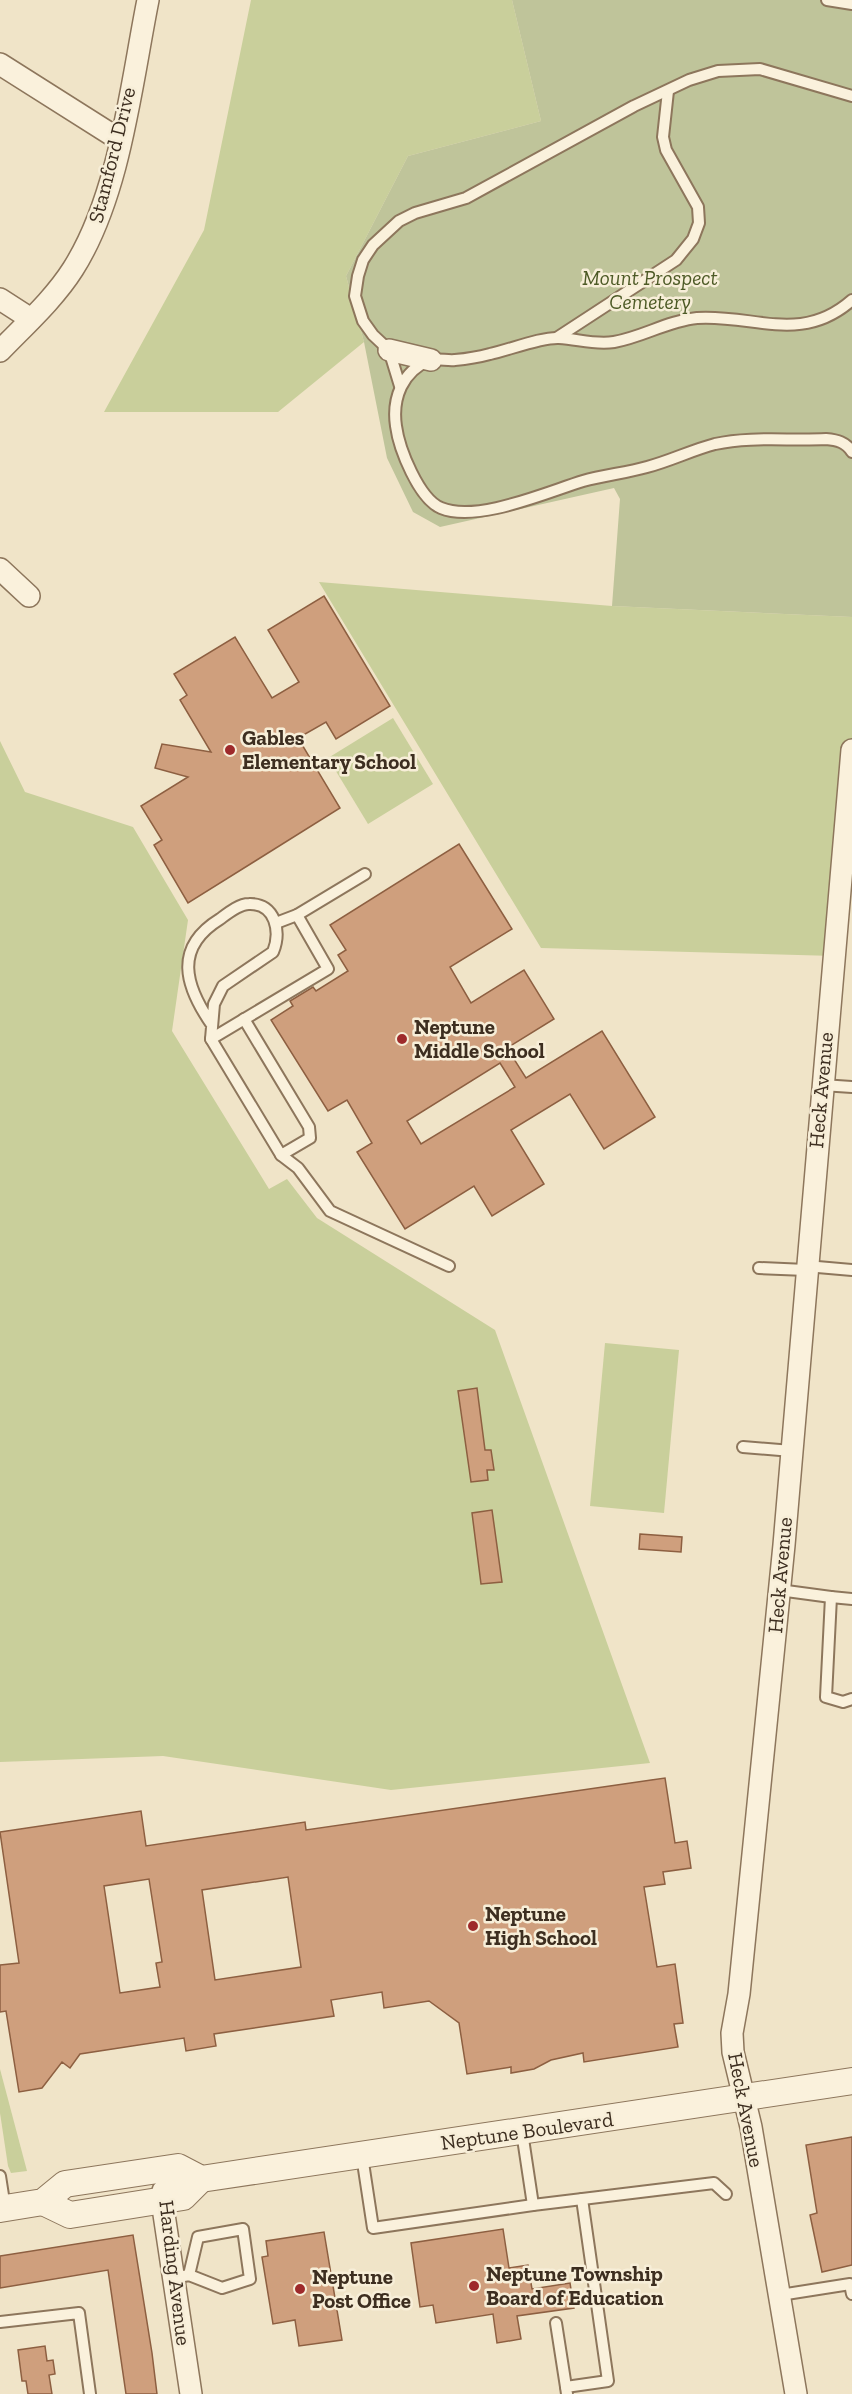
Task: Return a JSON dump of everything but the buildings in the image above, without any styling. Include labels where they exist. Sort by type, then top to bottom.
[{"type":"street","name":"Stamford Drive","points":[[0,351],[31,319],[72,270],[89,241],[106,196],[120,140],[148,0]]},
{"type":"street","points":[[0,64],[120,140]]},
{"type":"street","points":[[0,299],[31,319]]},
{"type":"street","points":[[389,350],[431,360]]},
{"type":"street","points":[[0,569],[29,596]]},
{"type":"street","name":"Heck Avenue","points":[[796,2394],[751,2127],[733,2052],[732,2033],[740,1994],[792,1451],[822,1085],[847,873],[852,750]]},
{"type":"street","name":"Neptune Boulevard","points":[[201,2179],[852,2081]]},
{"type":"street","points":[[3,2208],[43,2202],[65,2184],[178,2167],[201,2179],[183,2197],[70,2215],[43,2202]]},
{"type":"street","name":"Harding Avenue","points":[[162,2201],[181,2276],[191,2394]]},
{"type":"lane","points":[[827,0],[852,4]]},
{"type":"lane","points":[[852,96],[778,72],[736,68],[689,80],[466,198],[415,213],[389,228],[363,260],[355,296],[363,321],[372,335],[389,350],[400,386],[395,411],[396,428],[420,490],[440,508],[454,512],[470,512],[516,502],[586,480],[648,467],[713,445],[735,441],[838,440],[849,446],[852,452]]},
{"type":"lane","points":[[400,386],[412,372],[431,360],[475,358],[558,338],[676,260],[693,240],[699,223],[698,207],[666,150],[663,137],[668,91]]},
{"type":"lane","points":[[558,338],[584,343],[612,342],[677,321],[697,318],[716,318],[777,326],[801,325],[825,317],[852,300]]},
{"type":"lane","points":[[276,923],[297,915],[365,874]]},
{"type":"lane","points":[[212,1025],[196,1003],[188,976],[191,948],[211,924],[248,904],[265,908],[276,923],[278,936],[273,952],[223,986],[214,1004],[212,1025],[210,1039],[281,1155],[298,1168],[330,1211],[449,1266]]},
{"type":"lane","points":[[210,1039],[327,969],[297,915]]},
{"type":"lane","points":[[244,1019],[309,1127],[310,1138],[281,1155]]},
{"type":"lane","points":[[822,1085],[852,1087]]},
{"type":"lane","points":[[759,1268],[852,1270]]},
{"type":"lane","points":[[743,1448],[792,1451]]},
{"type":"lane","points":[[779,1590],[852,1599]]},
{"type":"lane","points":[[831,1597],[826,1696],[843,1702],[852,1699]]},
{"type":"lane","points":[[522,2132],[533,2205]]},
{"type":"lane","points":[[362,2156],[373,2228],[533,2205],[714,2183],[726,2194]]},
{"type":"lane","points":[[0,2176],[3,2208]]},
{"type":"lane","points":[[556,2323],[566,2391],[608,2381],[582,2199]]},
{"type":"lane","points":[[243,2229],[250,2279],[222,2288],[181,2276],[198,2237],[243,2229]]},
{"type":"lane","points":[[780,2295],[850,2284],[852,2294]]},
{"type":"lane","points":[[0,2322],[79,2313],[90,2394]]},
{"type":"green space","points":[[251,0],[512,0],[541,121],[408,156],[346,276],[364,342],[278,412],[104,412],[204,230]]},
{"type":"green space","name":"Mount Prospect Cemetery","points":[[512,0],[852,0],[852,617],[612,606],[620,499],[614,488],[440,527],[413,512],[387,458],[364,342],[346,276],[408,156],[541,121]]},
{"type":"green space","points":[[319,582],[612,606],[852,617],[852,776],[834,956],[541,948]]},
{"type":"green space","points":[[393,718],[433,784],[368,824],[328,758]]},
{"type":"green space","points":[[0,741],[25,792],[133,827],[188,920],[172,1031],[269,1189],[287,1179],[317,1218],[495,1330],[650,1763],[391,1790],[163,1756],[0,1762]]},
{"type":"green space","points":[[605,1343],[679,1350],[664,1513],[590,1506]]},
{"type":"green space","points":[[0,2069],[27,2171],[11,2173],[8,2166],[0,2113]]},
{"type":"place","name":"Gables Elementary School","points":[[230,750]]},
{"type":"place","name":"Neptune Middle School","points":[[402,1039]]},
{"type":"place","name":"Neptune High School","points":[[473,1926]]},
{"type":"place","name":"Neptune Township Board of Education","points":[[474,2286]]},
{"type":"place","name":"Neptune Post Office","points":[[300,2289]]}]
